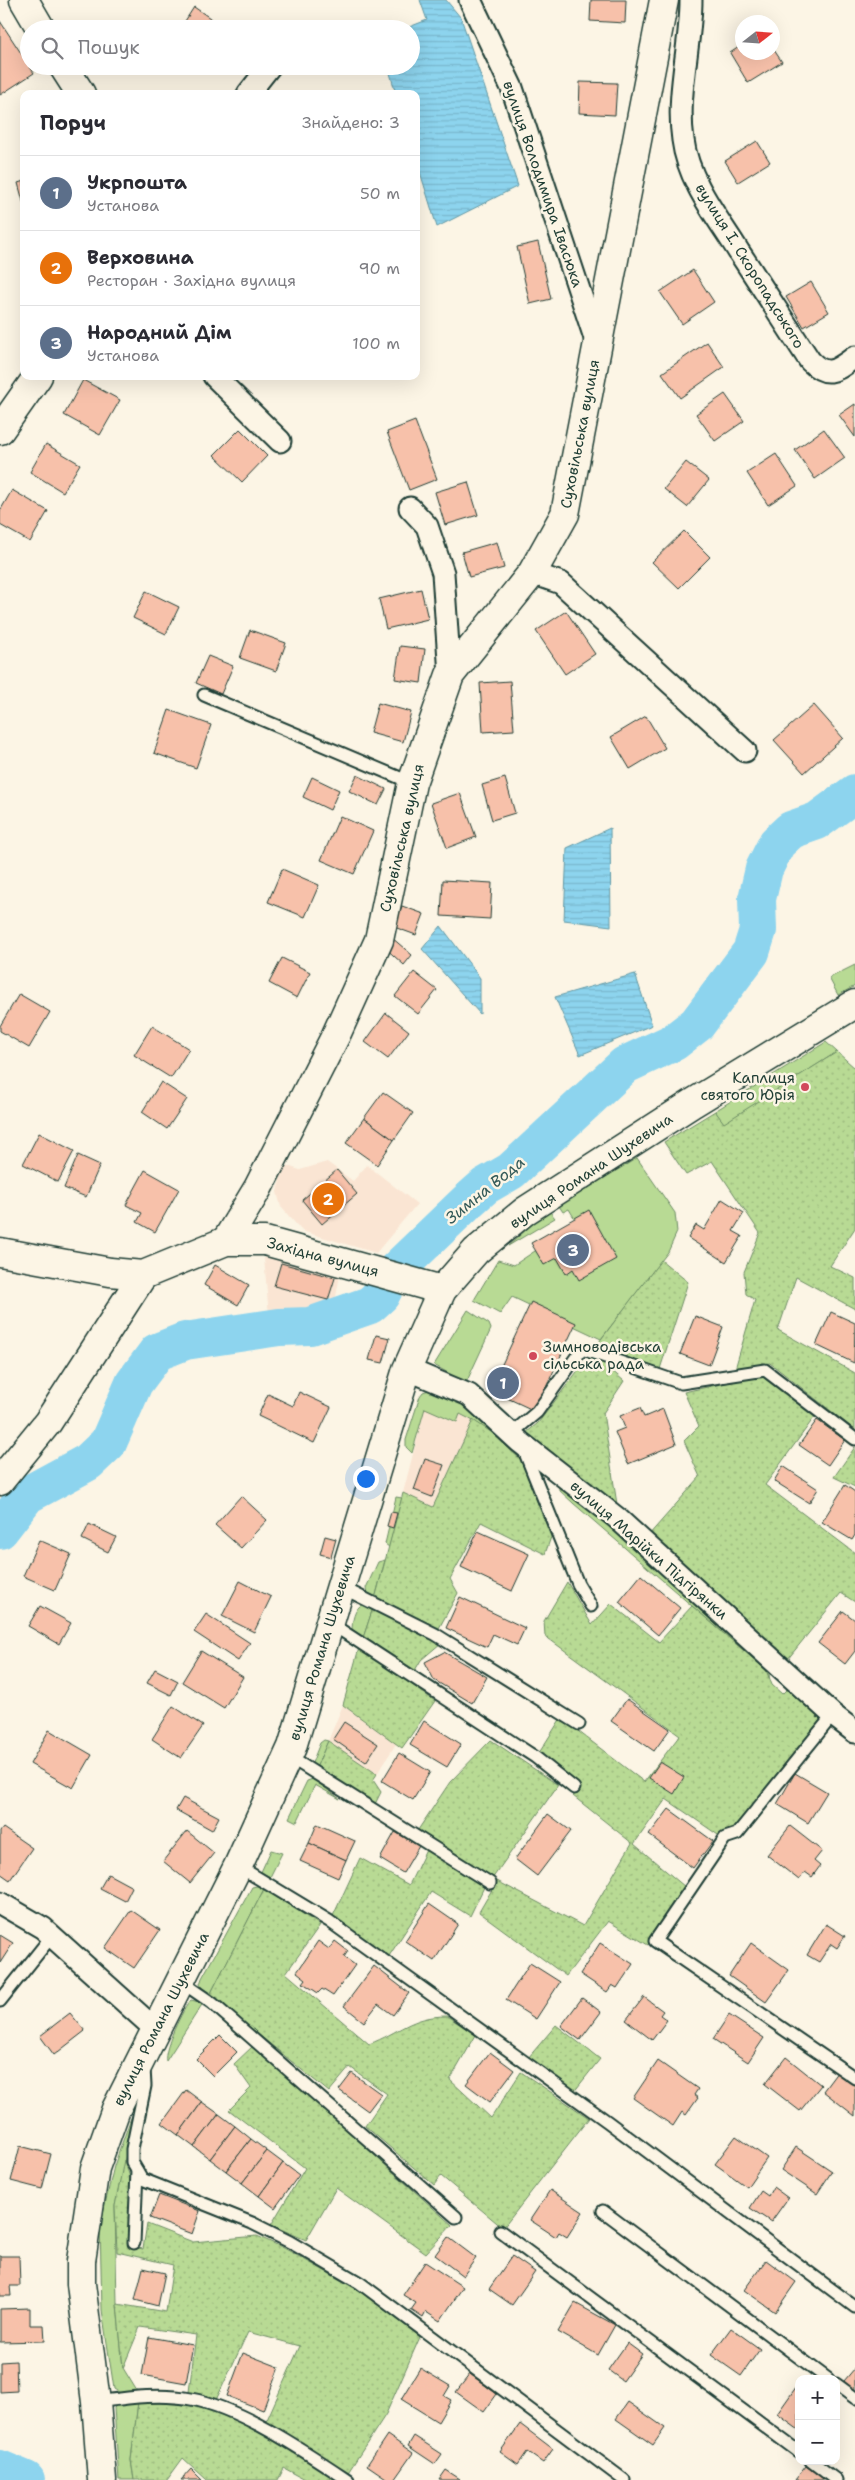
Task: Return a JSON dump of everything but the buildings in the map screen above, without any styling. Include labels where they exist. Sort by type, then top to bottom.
[{"type":"street","points":[[24,0],[36,20]]},
{"type":"street","name":"вулиця Володимира Івасюка","points":[[470,0],[512,88],[597,344]]},
{"type":"street","name":"Суховільська вулиця","points":[[226,1241],[258,1188],[332,1044],[379,940],[412,783],[450,675],[532,573],[565,514],[664,0]]},
{"type":"street","name":"вулиця І. Скоропадського","points":[[691,0],[691,28],[681,116],[685,154],[692,171],[713,210],[810,361],[820,371],[829,372],[837,370],[855,357]]},
{"type":"street","points":[[69,75],[78,90]]},
{"type":"street","points":[[251,90],[263,75]]},
{"type":"street","points":[[0,430],[35,380]]},
{"type":"street","points":[[218,380],[280,441]]},
{"type":"street","points":[[410,508],[426,526],[443,573],[450,675]]},
{"type":"street","points":[[532,573],[561,583],[745,751]]},
{"type":"street","name":"вулиця Романа Шухевича","points":[[102,2480],[96,2402],[81,2284],[81,2261],[95,2168],[116,2109],[238,1866],[288,1756],[407,1369],[442,1290],[476,1252],[525,1211],[693,1103],[855,1004]]},
{"type":"street","name":"Західна вулиця","points":[[0,1252],[110,1272],[143,1274],[226,1241],[265,1241],[369,1268],[442,1290]]},
{"type":"street","points":[[0,1481],[48,1422],[143,1274]]},
{"type":"street","name":"вулиця Марійки Підгірянки","points":[[407,1369],[469,1395],[516,1438],[617,1518],[833,1715],[855,1732]]},
{"type":"street","points":[[0,1904],[44,1928],[51,1937],[155,2029]]},
{"type":"lane","points":[[204,695],[412,783]]},
{"type":"lane","points":[[591,1606],[578,1584],[516,1438],[582,1349],[681,1383],[765,1370],[855,1438]]},
{"type":"lane","points":[[341,1587],[435,1634],[579,1724]]},
{"type":"lane","points":[[330,1623],[535,1758],[574,1788]]},
{"type":"lane","points":[[833,1715],[737,1834],[726,1838],[655,1941],[855,2078]]},
{"type":"lane","points":[[288,1756],[490,1884]]},
{"type":"lane","points":[[238,1866],[329,1921],[608,2122],[855,2308]]},
{"type":"lane","points":[[0,2001],[51,1937]]},
{"type":"lane","points":[[180,1981],[212,2003],[456,2217]]},
{"type":"lane","points":[[143,2054],[144,2086],[132,2149],[132,2162],[142,2179],[252,2223],[290,2242],[360,2283],[624,2480]]},
{"type":"lane","points":[[134,2243],[137,2172]]},
{"type":"lane","points":[[602,2211],[823,2375]]},
{"type":"lane","points":[[500,2231],[795,2449]]},
{"type":"lane","points":[[840,2387],[855,2398]]},
{"type":"lane","points":[[96,2402],[144,2396],[191,2399],[216,2406],[266,2429],[348,2480]]},
{"type":"lane","points":[[816,2465],[836,2480]]},
{"type":"shaded area","points":[[327,1162],[353,1181],[367,1165],[417,1204],[376,1253],[302,1231],[281,1207],[277,1192],[284,1165],[300,1170]]},
{"type":"shaded area","points":[[264,1258],[289,1258],[341,1270],[333,1312],[269,1316]]},
{"type":"shaded area","points":[[425,1407],[456,1422],[460,1414],[473,1420],[433,1507],[403,1493]]},
{"type":"shaded area","points":[[343,1705],[396,1744],[377,1774],[328,1741]]},
{"type":"green space","points":[[855,965],[855,986],[838,995],[829,978]]},
{"type":"green space","points":[[826,1042],[837,1052],[724,1124],[715,1111]]},
{"type":"green space","points":[[837,1052],[855,1068],[855,1228],[830,1266],[855,1278],[855,1309],[796,1277],[778,1330],[855,1373],[855,1430],[770,1363],[735,1369],[755,1300],[746,1294],[744,1272],[760,1233],[712,1161],[686,1175],[664,1142],[715,1111],[724,1123]]},
{"type":"green space","points":[[637,1158],[675,1213],[677,1232],[668,1252],[601,1339],[512,1297],[500,1314],[474,1300],[498,1260],[514,1265],[541,1247],[591,1246],[569,1209],[563,1212],[559,1206]]},
{"type":"green space","points":[[550,1212],[555,1218],[508,1246],[538,1219]]},
{"type":"green space","points":[[661,1260],[688,1282],[660,1369],[596,1346]]},
{"type":"green space","points":[[468,1310],[489,1324],[491,1329],[466,1383],[434,1365]]},
{"type":"green space","points":[[597,1358],[624,1381],[603,1413],[618,1511],[526,1433],[538,1423],[580,1368],[589,1359]]},
{"type":"green space","points":[[763,1375],[816,1415],[765,1485],[855,1553],[855,1602],[841,1593],[787,1660],[648,1536],[700,1477],[684,1441],[699,1426],[684,1392]]},
{"type":"green space","points":[[429,1390],[457,1402],[481,1418],[521,1460],[492,1434],[469,1418],[460,1414],[457,1422],[425,1408],[412,1453],[406,1447],[406,1440],[420,1396],[423,1392]]},
{"type":"green space","points":[[473,1420],[491,1432],[521,1460],[551,1537],[545,1554],[481,1522],[450,1579],[458,1593],[438,1630],[375,1599],[403,1493],[433,1507]]},
{"type":"green space","points":[[855,1447],[855,1487],[834,1477]]},
{"type":"green space","points":[[559,1483],[612,1526],[768,1667],[770,1681],[766,1670],[573,1503],[559,1490]]},
{"type":"green space","points":[[396,1497],[402,1498],[389,1547],[385,1544]]},
{"type":"green space","points":[[385,1560],[375,1599],[367,1594],[366,1588],[378,1562]]},
{"type":"green space","points":[[567,1582],[592,1625],[611,1604],[659,1642],[692,1606],[766,1670],[772,1685],[782,1694],[788,1688],[821,1720],[735,1829],[721,1837],[666,1799],[634,1844],[685,1887],[648,1945],[608,1921],[566,1976],[479,1912],[497,1881],[583,1926],[632,1843],[573,1796],[579,1785],[539,1753],[561,1718],[644,1782],[680,1735],[545,1636],[544,1621]]},
{"type":"green space","points":[[363,1604],[373,1608],[363,1638],[352,1631],[357,1609]]},
{"type":"green space","points":[[373,1608],[441,1643],[421,1660],[414,1672],[363,1638]]},
{"type":"green space","points":[[359,1648],[435,1701],[402,1748],[343,1705]]},
{"type":"green space","points":[[324,1740],[328,1741],[316,1768],[312,1763],[320,1743]]},
{"type":"green space","points":[[491,1740],[558,1785],[492,1879],[418,1830],[450,1782]]},
{"type":"green space","points":[[328,1741],[377,1774],[373,1780],[381,1792],[375,1804],[316,1768]]},
{"type":"green space","points":[[313,1779],[340,1799],[315,1785],[297,1822],[289,1818],[307,1781]]},
{"type":"green space","points":[[427,1848],[485,1885],[470,1916],[431,1892],[389,1956],[333,1916],[360,1858],[409,1885]]},
{"type":"green space","points":[[271,1850],[282,1853],[270,1877],[261,1872]]},
{"type":"green space","points":[[257,1886],[264,1889],[210,1995],[203,1990],[200,1984],[202,1978],[252,1887]]},
{"type":"green space","points":[[264,1889],[320,1925],[286,1973],[369,2044],[414,2022],[447,2016],[476,2035],[450,2080],[491,2118],[521,2072],[589,2118],[503,2228],[441,2176],[434,2185],[365,2126],[387,2094],[350,2067],[329,2092],[210,1995]]},
{"type":"green space","points":[[191,2000],[203,2003],[166,2061],[174,2029]]},
{"type":"green space","points":[[556,2025],[600,2059],[573,2093],[528,2058]]},
{"type":"green space","points":[[253,2046],[452,2225],[426,2253],[336,2188],[306,2240],[271,2225],[305,2168],[229,2110],[251,2088],[234,2064]]},
{"type":"green space","points":[[131,2118],[133,2118],[133,2121],[115,2206],[117,2304],[123,2368],[137,2391],[120,2393],[114,2389],[102,2310],[100,2226],[114,2166]]},
{"type":"green space","points":[[124,2160],[130,2177],[129,2246],[143,2249],[147,2224],[193,2242],[257,2236],[284,2248],[360,2291],[420,2337],[386,2414],[347,2474],[324,2457],[266,2422],[300,2346],[248,2332],[216,2400],[189,2392],[196,2335],[140,2327],[123,2368],[117,2304],[166,2312],[173,2265],[117,2252],[115,2206]]},
{"type":"green space","points":[[138,2402],[131,2460],[134,2480],[119,2480],[114,2408],[118,2403]]},
{"type":"green space","points":[[138,2402],[192,2406],[229,2417],[268,2437],[338,2480],[306,2480],[284,2468],[278,2480],[207,2480],[183,2458],[167,2480],[134,2480],[131,2460]]},
{"type":"water","points":[[420,0],[446,0],[461,18],[518,186],[437,227],[420,172],[420,90],[395,90],[391,75],[420,75],[420,23],[427,20]]},
{"type":"water","points":[[610,828],[611,926],[564,920],[567,848]]},
{"type":"water","points":[[441,926],[480,978],[480,1014],[422,949]]},
{"type":"water","points":[[635,974],[652,1025],[580,1055],[555,997]]},
{"type":"waterway","name":"Зимна Вода","points":[[0,1530],[27,1495],[88,1462],[108,1443],[134,1383],[157,1352],[185,1341],[279,1327],[310,1326],[370,1305],[381,1295],[391,1275],[468,1201],[485,1186],[511,1171],[625,1065],[674,1042],[697,1024],[751,952],[758,930],[757,899],[764,869],[777,843],[791,830],[817,821],[855,793]]},
{"type":"waterway","name":"Зимна Вода","points":[[0,2469],[26,2480]]},
{"type":"place","name":"Каплиця святого Юрія","points":[[805,1087]]},
{"type":"place","name":"Верховина","points":[[328,1199]]},
{"type":"place","name":"Народний Дім","points":[[573,1250]]},
{"type":"place","name":"Зимноводівська сільська рада","points":[[533,1356]]},
{"type":"place","name":"Укрпошта","points":[[503,1383]]}]
